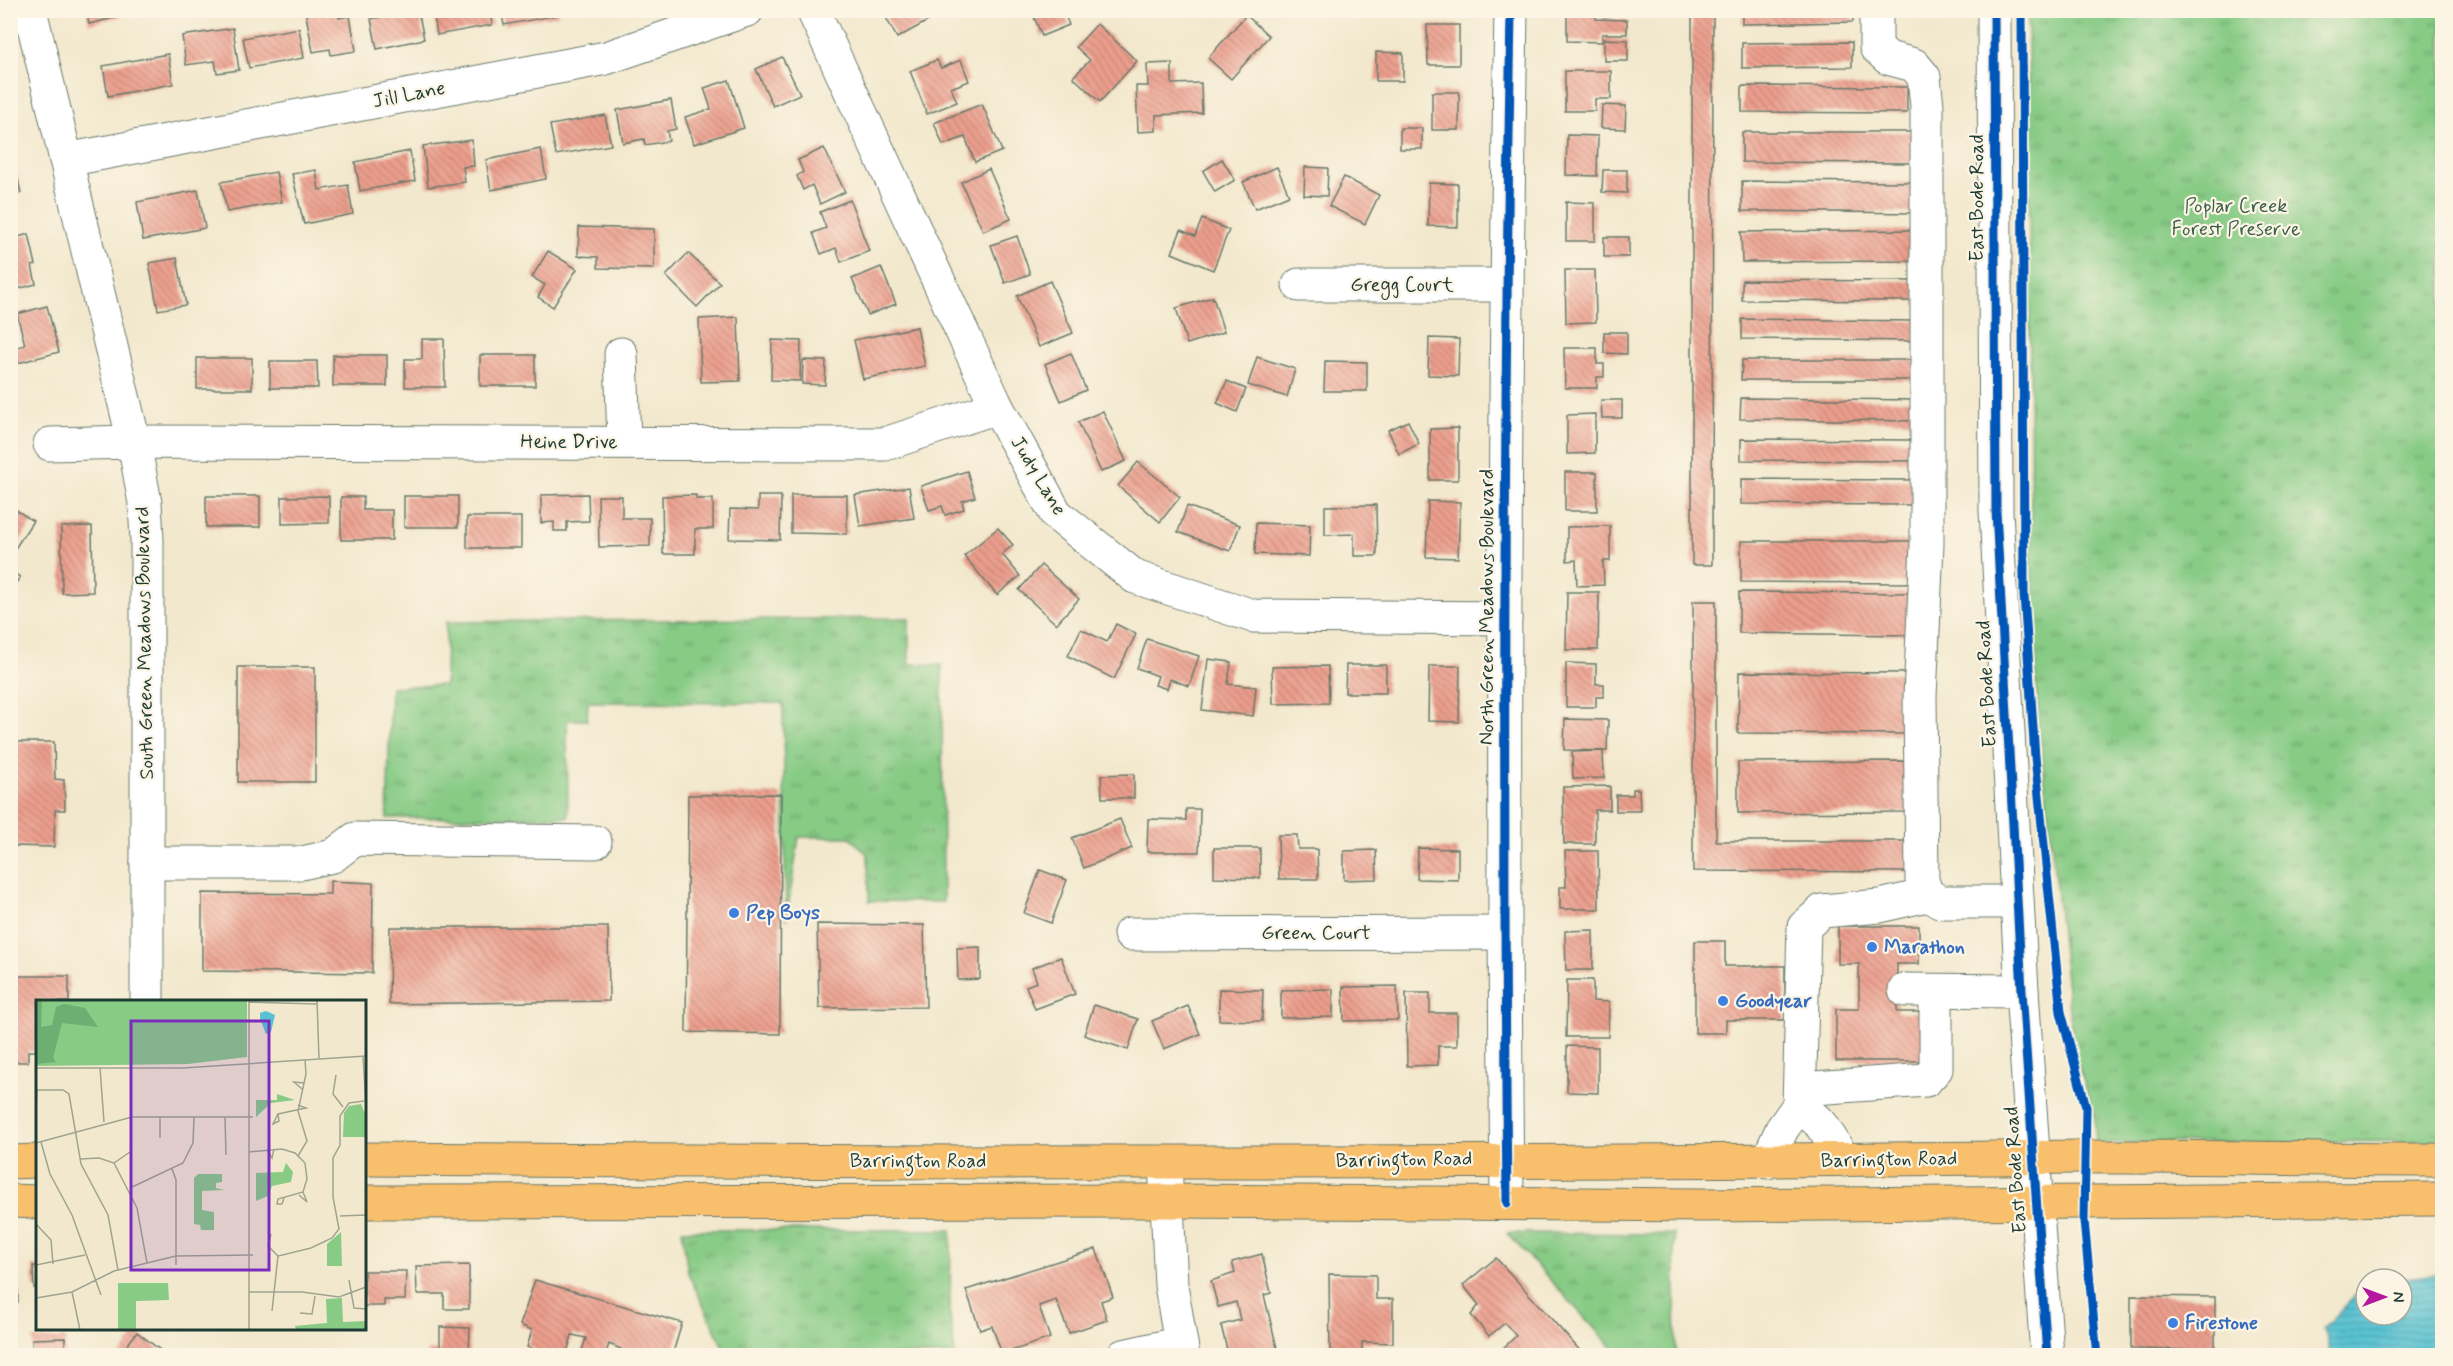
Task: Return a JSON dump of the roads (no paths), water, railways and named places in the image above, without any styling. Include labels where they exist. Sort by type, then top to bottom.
[{"type":"main road","name":"Barrington Road","points":[[366,1159],[1165,1163],[1506,1159],[1767,1162],[2033,1159],[2442,1160]]},
{"type":"main road","points":[[10,1162],[36,1161]]},
{"type":"main road","name":"Barrington Road","points":[[366,1202],[1166,1201],[1715,1205],[2442,1199]]},
{"type":"main road","points":[[10,1202],[36,1202]]},
{"type":"street","name":"South Green Meadows Boulevard","points":[[30,10],[134,442],[145,503],[147,540],[147,1000]]},
{"type":"street","name":"Jill Lane","points":[[66,160],[606,58],[747,10]]},
{"type":"street","name":"Judy Lane","points":[[813,10],[997,407],[1056,514],[1135,577],[1253,616],[1505,618]]},
{"type":"street","name":"North Green Meadows Boulevard","points":[[1506,1203],[1503,933],[1506,285],[1511,10]]},
{"type":"street","points":[[1876,10],[1876,47],[1888,58],[1914,65],[1924,77],[1927,106],[1927,544],[1920,698],[1922,880],[1927,895]]},
{"type":"street","name":"East Bode Road","points":[[1994,10],[1996,511],[2022,992],[2047,1356]]},
{"type":"street","name":"Gregg Court","points":[[1299,285],[1506,285]]},
{"type":"street","points":[[621,354],[624,442]]},
{"type":"street","name":"Heine Drive","points":[[50,444],[624,442],[885,444],[997,407]]},
{"type":"street","points":[[147,863],[302,863],[333,856],[355,839],[595,842]]},
{"type":"street","points":[[1767,1162],[1799,1097],[1804,927],[1822,911],[1880,906],[1927,895],[1942,902],[2017,902]]},
{"type":"street","name":"Green Court","points":[[1130,934],[1503,933]]},
{"type":"street","points":[[1799,1097],[1926,1080],[1936,1069],[1920,990],[2022,992]]},
{"type":"street","points":[[1799,1097],[1822,1125],[1844,1160]]},
{"type":"street","points":[[1123,1356],[1182,1350],[1171,1286],[1165,1163]]},
{"type":"water","points":[[2442,1273],[2442,1355],[2331,1355],[2324,1328],[2354,1297],[2354,1327],[2414,1327],[2414,1277]]},
{"type":"place","name":"Pep Boys","points":[[734,913]]},
{"type":"place","name":"Marathon","points":[[1872,947]]},
{"type":"place","name":"Goodyear","points":[[1723,1001]]},
{"type":"place","name":"Firestone","points":[[2173,1323]]},
{"type":"park label","name":"Poplar Creek Forest Preserve","points":[[2236,218]]}]
